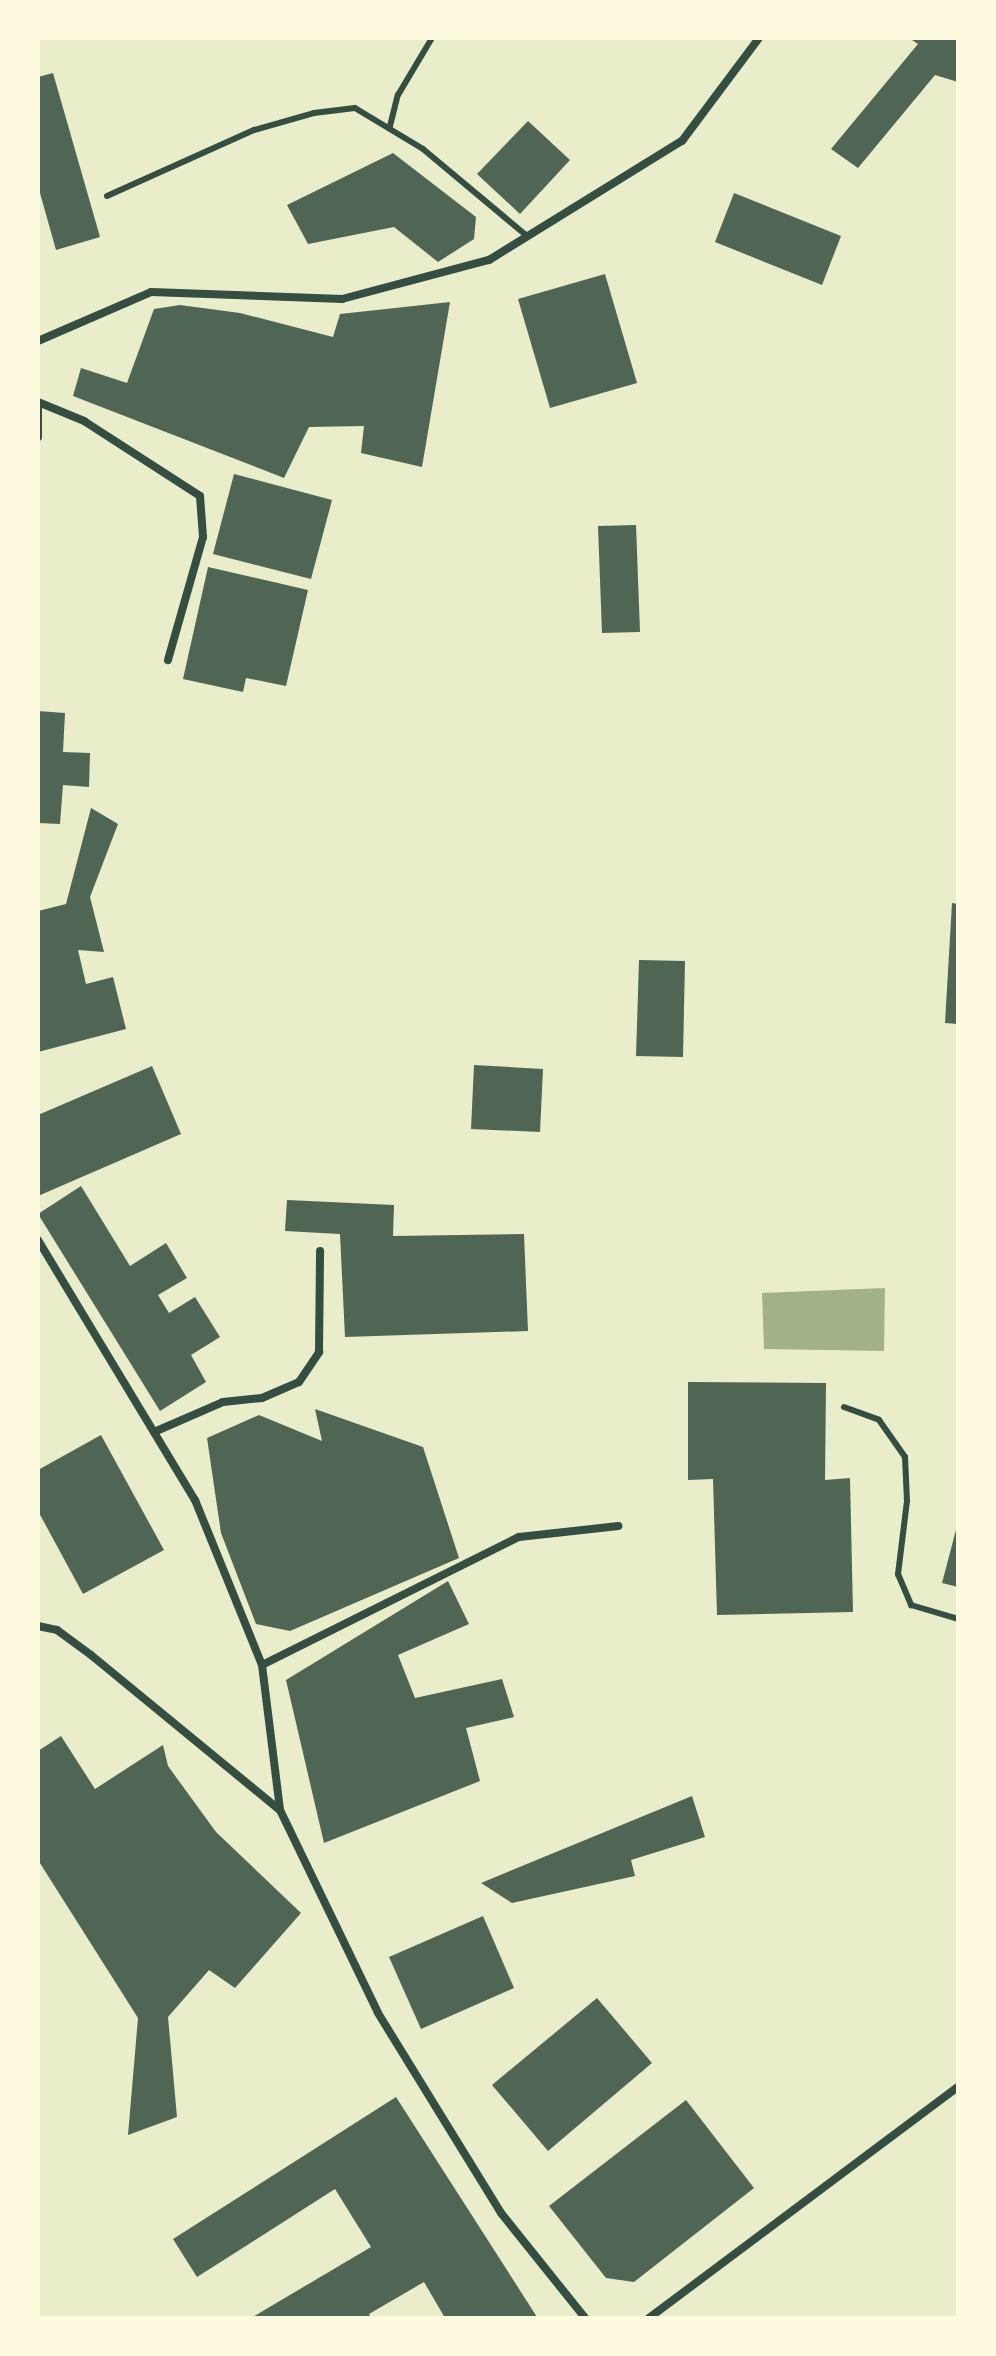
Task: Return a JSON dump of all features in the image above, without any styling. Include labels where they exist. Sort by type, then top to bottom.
[{"type":"street","points":[[38,341],[151,292],[342,299],[489,260],[682,141],[759,38]]},
{"type":"street","points":[[38,437],[38,403],[84,421],[200,496],[203,537],[168,660]]},
{"type":"street","points":[[38,1240],[195,1500],[262,1665],[280,1810],[378,2013],[501,2213],[585,2318]]},
{"type":"street","points":[[154,1432],[223,1402],[262,1398],[299,1382],[319,1352],[320,1251]]},
{"type":"street","points":[[262,1665],[519,1537],[618,1526]]},
{"type":"street","points":[[38,1626],[57,1630],[91,1655],[280,1810]]},
{"type":"street","points":[[649,2318],[958,2087]]},
{"type":"lane","points":[[390,126],[398,95],[432,38]]},
{"type":"lane","points":[[107,196],[254,130],[314,113],[355,108],[390,126],[527,236]]},
{"type":"lane","points":[[844,1407],[879,1420],[905,1457],[907,1501],[898,1574],[911,1605],[958,1619]]},
{"type":"shaded area","points":[[885,1288],[884,1351],[764,1349],[762,1293]]},
{"type":"building","points":[[909,38],[958,38],[958,82],[935,75],[858,168],[831,149],[918,44]]},
{"type":"building","points":[[53,73],[100,237],[56,250],[38,186],[38,77]]},
{"type":"building","points":[[528,121],[570,160],[520,214],[477,174]]},
{"type":"building","points":[[393,153],[476,217],[474,239],[438,262],[394,227],[308,244],[287,205]]},
{"type":"building","points":[[734,193],[841,236],[822,285],[715,242]]},
{"type":"building","points":[[605,274],[637,383],[550,408],[518,299]]},
{"type":"building","points":[[450,302],[422,467],[361,453],[364,426],[309,427],[284,478],[73,396],[81,368],[127,383],[154,309],[180,305],[240,313],[333,337],[340,314]]},
{"type":"building","points":[[234,474],[332,500],[311,579],[213,554]]},
{"type":"building","points":[[636,525],[640,632],[602,633],[598,526]]},
{"type":"building","points":[[208,567],[308,590],[286,686],[246,678],[243,692],[183,679]]},
{"type":"building","points":[[38,711],[65,713],[63,752],[90,753],[89,787],[63,785],[60,824],[38,823]]},
{"type":"building","points":[[91,808],[118,824],[90,897],[104,952],[78,950],[86,984],[113,977],[126,1029],[38,1052],[38,911],[66,904]]},
{"type":"building","points":[[952,903],[958,904],[958,1024],[945,1023]]},
{"type":"building","points":[[639,960],[685,961],[683,1057],[636,1056]]},
{"type":"building","points":[[474,1065],[543,1069],[540,1132],[471,1129]]},
{"type":"building","points":[[152,1066],[181,1134],[38,1196],[38,1115]]},
{"type":"building","points":[[81,1186],[130,1266],[166,1243],[187,1278],[158,1295],[169,1313],[195,1297],[220,1337],[191,1355],[206,1382],[160,1411],[38,1214]]},
{"type":"building","points":[[287,1200],[394,1205],[393,1236],[524,1234],[528,1331],[345,1337],[340,1234],[285,1231]]},
{"type":"building","points":[[688,1382],[826,1383],[825,1480],[850,1478],[853,1612],[717,1615],[713,1479],[688,1480]]},
{"type":"building","points":[[315,1409],[423,1447],[459,1558],[290,1631],[256,1624],[221,1533],[207,1438],[259,1415],[322,1441]]},
{"type":"building","points":[[101,1435],[164,1550],[83,1594],[38,1511],[38,1470]]},
{"type":"building","points":[[958,1526],[958,1587],[942,1583]]},
{"type":"building","points":[[448,1581],[469,1624],[398,1655],[415,1698],[502,1679],[514,1717],[466,1728],[480,1781],[324,1843],[286,1680]]},
{"type":"building","points":[[61,1736],[95,1789],[163,1745],[168,1766],[216,1832],[301,1913],[235,1988],[209,1970],[168,2017],[177,2117],[128,2135],[138,2018],[38,1860],[38,1751]]},
{"type":"building","points":[[692,1796],[705,1837],[631,1860],[635,1876],[512,1903],[481,1883]]},
{"type":"building","points":[[483,1916],[514,1988],[421,2029],[389,1957]]},
{"type":"building","points":[[597,1998],[652,2063],[548,2151],[492,2085]]},
{"type":"building","points":[[396,2097],[537,2317],[445,2318],[424,2282],[369,2314],[371,2318],[251,2318],[371,2247],[335,2189],[197,2277],[173,2239]]},
{"type":"building","points":[[686,2100],[754,2188],[634,2282],[606,2278],[549,2206]]}]
